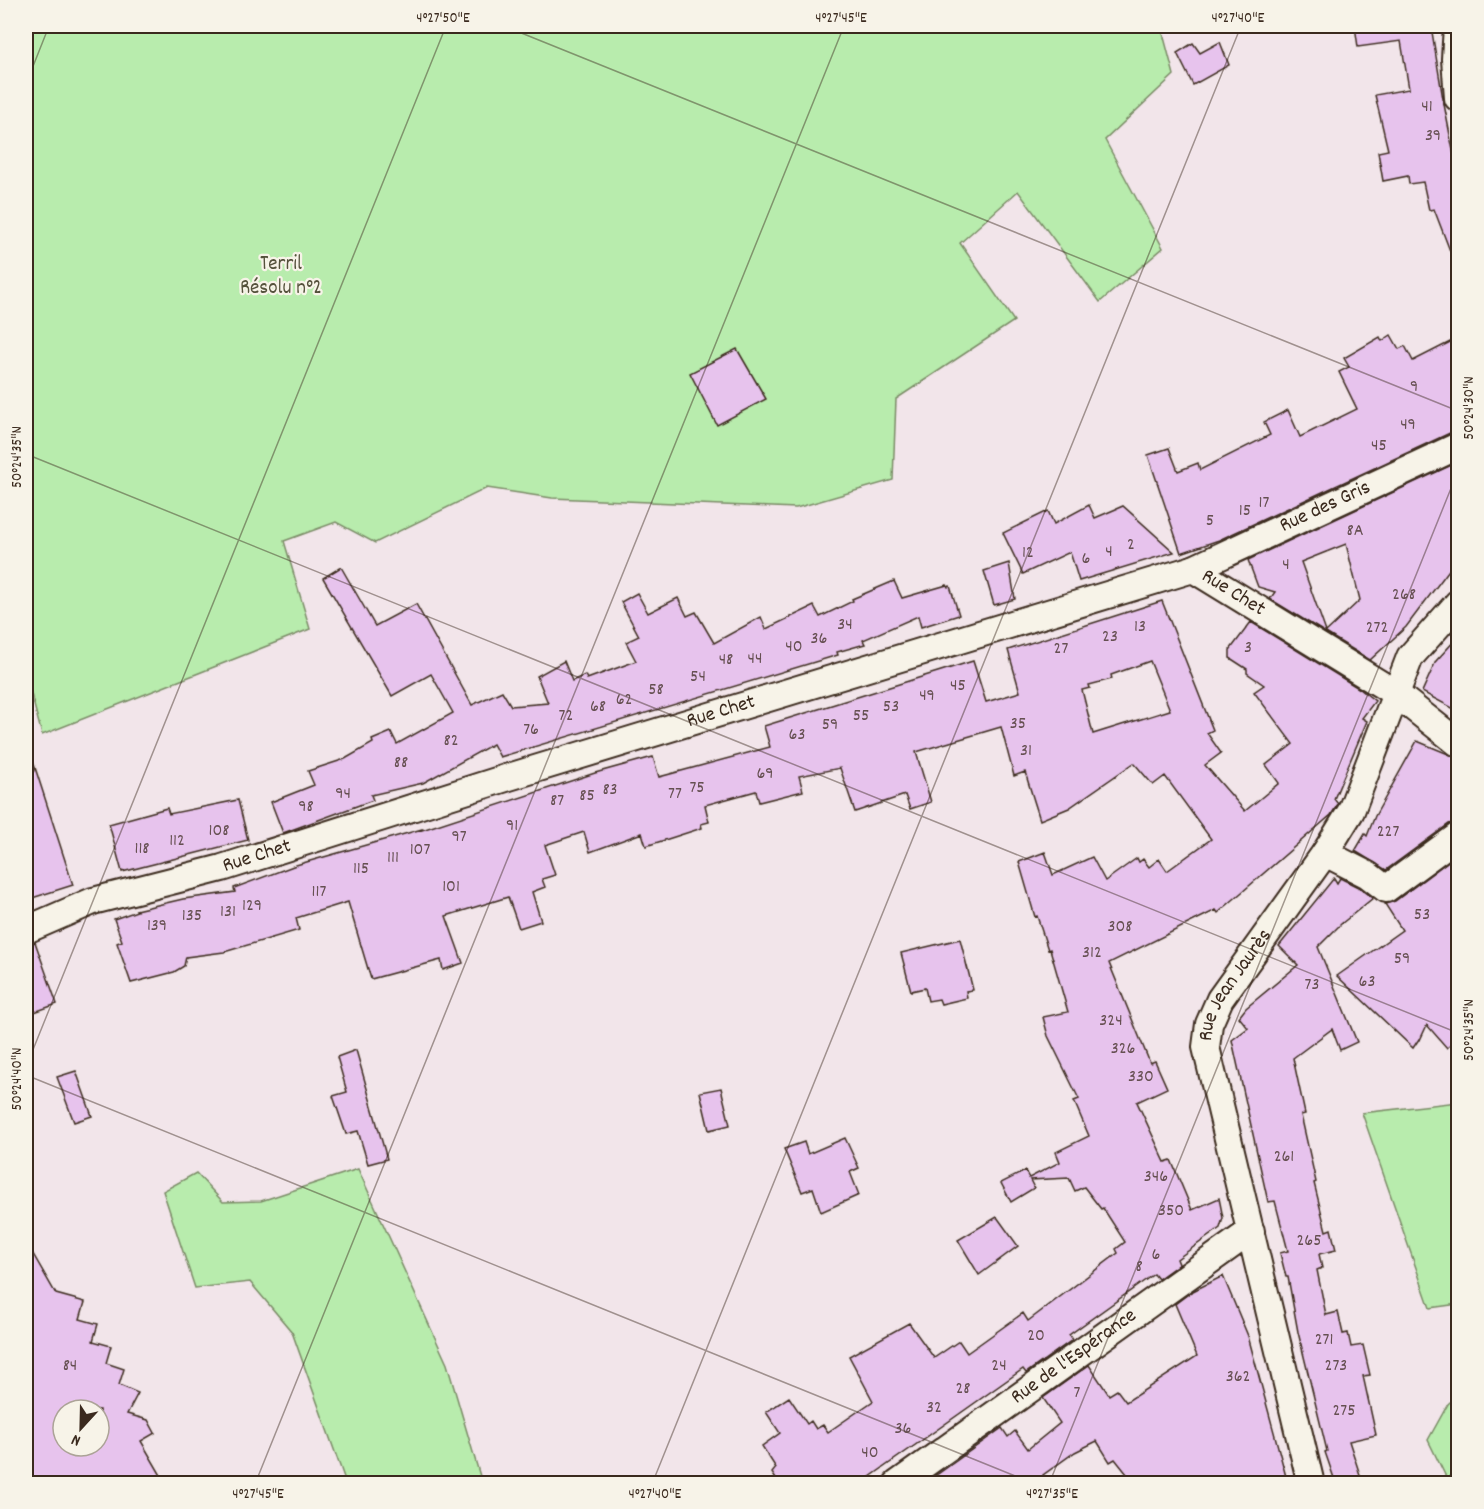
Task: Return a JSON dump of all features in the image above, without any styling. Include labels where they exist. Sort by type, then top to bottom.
[{"type":"street","points":[[1457,26],[1455,59],[1458,99]]},
{"type":"street","name":"Rue des Gris","points":[[1193,569],[1458,446]]},
{"type":"street","name":"Rue Chet","points":[[26,930],[93,901],[222,868],[509,777],[1193,569],[1395,693],[1458,743]]},
{"type":"street","name":"Rue Jean Jaurès","points":[[1311,1484],[1206,1047],[1209,1024],[1220,999],[1325,853],[1351,811],[1410,657],[1458,603]]},
{"type":"street","points":[[1325,853],[1368,875],[1386,889],[1458,836]]},
{"type":"street","name":"Rue de l'Espérance","points":[[897,1484],[1251,1231]]},
{"type":"green space","name":"Terril Résolu n°2","points":[[26,26],[1161,26],[1174,75],[1105,140],[1163,248],[1100,302],[1018,191],[960,243],[1014,321],[896,399],[893,480],[796,508],[552,498],[487,488],[375,543],[336,522],[284,541],[310,629],[42,735],[26,675]]},
{"type":"green space","points":[[1458,1102],[1458,1304],[1430,1308],[1362,1113]]},
{"type":"green space","points":[[358,1169],[447,1364],[482,1483],[346,1483],[292,1332],[250,1282],[195,1288],[163,1191],[196,1173],[223,1202],[261,1201]]},
{"type":"green space","points":[[1458,1395],[1458,1483],[1449,1483],[1428,1440],[1448,1404]]},
{"type":"building","points":[[1355,26],[1431,26],[1458,176],[1458,269],[1434,209],[1429,210],[1423,182],[1409,184],[1408,176],[1383,181],[1378,152],[1388,150],[1375,95],[1409,89],[1401,41],[1358,47]]},
{"type":"building","points":[[1220,42],[1229,65],[1193,85],[1177,53],[1193,43],[1200,53]]},
{"type":"building","points":[[1391,335],[1399,349],[1405,346],[1413,361],[1458,338],[1458,431],[1219,540],[1181,553],[1148,455],[1169,448],[1178,471],[1198,463],[1200,470],[1270,435],[1264,422],[1288,410],[1300,437],[1357,409],[1339,372],[1349,367],[1344,358],[1380,337],[1382,341]]},
{"type":"building","points":[[737,349],[766,399],[717,425],[690,373]]},
{"type":"building","points":[[1458,462],[1458,558],[1406,627],[1370,660],[1270,599],[1275,592],[1258,587],[1248,560]],"holes":[[[1346,544],[1360,600],[1326,632],[1301,562]]]},
{"type":"building","points":[[1089,505],[1095,518],[1123,506],[1174,552],[1079,581],[1070,552],[1023,574],[1003,533],[1048,511],[1054,524]]},
{"type":"building","points":[[1009,563],[1015,599],[994,605],[984,571]]},
{"type":"building","points":[[341,567],[375,626],[416,604],[472,705],[502,691],[511,706],[548,703],[537,676],[564,661],[572,681],[585,675],[587,679],[636,661],[626,642],[639,636],[621,602],[637,593],[648,613],[678,598],[687,616],[696,612],[714,643],[761,617],[766,629],[814,606],[820,617],[853,601],[852,599],[894,581],[902,598],[950,586],[959,615],[921,627],[918,616],[863,640],[865,644],[837,652],[838,655],[500,757],[493,744],[423,783],[371,795],[373,800],[283,833],[271,802],[314,785],[308,771],[345,759],[373,743],[372,740],[391,732],[397,744],[453,713],[431,674],[392,696],[323,578]]},
{"type":"building","points":[[1162,601],[1213,730],[1207,733],[1221,753],[1205,765],[1245,811],[1279,783],[1266,765],[1293,744],[1254,692],[1264,685],[1247,673],[1247,669],[1230,658],[1230,650],[1251,622],[1360,689],[1375,701],[1362,718],[1367,721],[1334,799],[1338,804],[1331,815],[1218,913],[1216,910],[1109,963],[1150,1063],[1155,1061],[1167,1088],[1137,1102],[1165,1162],[1171,1160],[1192,1210],[1219,1198],[1223,1218],[1220,1228],[1177,1259],[1179,1264],[1158,1279],[1154,1274],[1069,1335],[1072,1340],[1026,1373],[1023,1369],[860,1484],[779,1484],[772,1473],[776,1468],[762,1446],[780,1433],[766,1412],[789,1397],[807,1424],[811,1421],[816,1429],[823,1425],[828,1432],[873,1401],[849,1356],[909,1323],[934,1358],[959,1341],[967,1353],[1023,1313],[1028,1321],[1118,1253],[1116,1249],[1125,1242],[1103,1208],[1101,1209],[1084,1187],[1075,1191],[1069,1178],[1030,1180],[1034,1188],[1011,1202],[1001,1183],[1025,1171],[1029,1178],[1060,1162],[1056,1152],[1089,1136],[1074,1101],[1079,1099],[1048,1036],[1043,1017],[1068,1012],[1050,949],[1048,950],[1037,916],[1035,917],[1019,862],[1045,852],[1053,875],[1092,857],[1105,881],[1137,858],[1139,862],[1143,859],[1149,867],[1159,859],[1167,871],[1211,839],[1165,776],[1153,785],[1134,763],[1069,808],[1040,820],[1025,772],[1014,776],[1001,727],[916,752],[931,802],[910,809],[905,795],[855,812],[840,768],[799,776],[803,791],[759,802],[756,791],[705,805],[709,822],[701,824],[702,828],[646,846],[642,833],[590,852],[584,832],[545,845],[555,875],[542,879],[545,887],[532,892],[541,921],[519,928],[508,897],[446,916],[463,963],[443,970],[441,960],[371,979],[348,902],[296,918],[299,930],[224,952],[186,957],[184,966],[174,972],[131,983],[117,943],[122,941],[114,919],[136,910],[183,899],[235,892],[234,888],[296,865],[422,830],[595,773],[653,757],[659,777],[770,747],[764,726],[973,661],[986,702],[1020,692],[1008,650]],"holes":[[[1150,661],[1170,710],[1093,734],[1082,690],[1090,688],[1089,685],[1112,679],[1111,675]]]},
{"type":"building","points":[[1458,637],[1458,711],[1422,692],[1436,661]]},
{"type":"building","points":[[1417,741],[1458,758],[1458,821],[1449,824],[1386,870],[1355,851],[1365,834],[1367,836],[1375,816]]},
{"type":"building","points":[[30,752],[73,885],[26,900],[26,753]]},
{"type":"building","points":[[238,800],[248,840],[122,872],[109,824],[167,808],[169,814]]},
{"type":"building","points":[[1458,854],[1458,1038],[1447,1048],[1427,1025],[1420,1040],[1413,1048],[1337,976],[1402,930],[1385,904],[1395,901]]},
{"type":"building","points":[[1334,878],[1337,883],[1340,878],[1360,888],[1373,898],[1341,924],[1318,947],[1357,1042],[1340,1050],[1332,1029],[1293,1058],[1305,1114],[1301,1115],[1316,1182],[1314,1183],[1326,1231],[1331,1229],[1336,1250],[1319,1254],[1322,1268],[1317,1270],[1326,1315],[1338,1312],[1343,1334],[1348,1333],[1351,1347],[1363,1345],[1370,1375],[1363,1376],[1376,1435],[1349,1441],[1363,1484],[1336,1484],[1325,1452],[1327,1451],[1298,1332],[1288,1277],[1286,1277],[1280,1253],[1288,1251],[1275,1201],[1268,1202],[1232,1040],[1248,1028],[1239,1017],[1246,1008],[1298,965],[1279,946]]},
{"type":"building","points":[[960,939],[973,990],[966,991],[967,998],[941,1004],[939,999],[928,1001],[925,988],[911,991],[901,953]]},
{"type":"building","points":[[35,942],[57,1004],[26,1015],[26,945]]},
{"type":"building","points":[[356,1050],[387,1159],[368,1164],[358,1131],[346,1134],[333,1096],[347,1092],[337,1057]]},
{"type":"building","points":[[76,1071],[92,1116],[74,1122],[57,1077]]},
{"type":"building","points":[[721,1088],[730,1125],[709,1130],[700,1092]]},
{"type":"building","points":[[845,1138],[859,1168],[850,1172],[859,1195],[821,1212],[813,1188],[802,1192],[784,1149],[804,1142],[808,1154]]},
{"type":"building","points":[[997,1217],[1018,1246],[979,1275],[958,1240]]},
{"type":"building","points":[[26,1242],[56,1294],[85,1302],[80,1319],[98,1324],[93,1341],[111,1346],[106,1363],[124,1369],[119,1385],[138,1393],[127,1414],[148,1420],[155,1433],[141,1441],[166,1484],[26,1484]]},
{"type":"building","points":[[1223,1276],[1248,1336],[1288,1484],[1135,1484],[1115,1459],[1110,1462],[1097,1441],[1075,1452],[1043,1475],[1049,1484],[924,1484],[1002,1428],[1008,1437],[1015,1431],[1028,1449],[1060,1423],[1043,1398],[1089,1365],[1109,1395],[1117,1390],[1126,1402],[1197,1356],[1175,1304],[1191,1292]]}]
